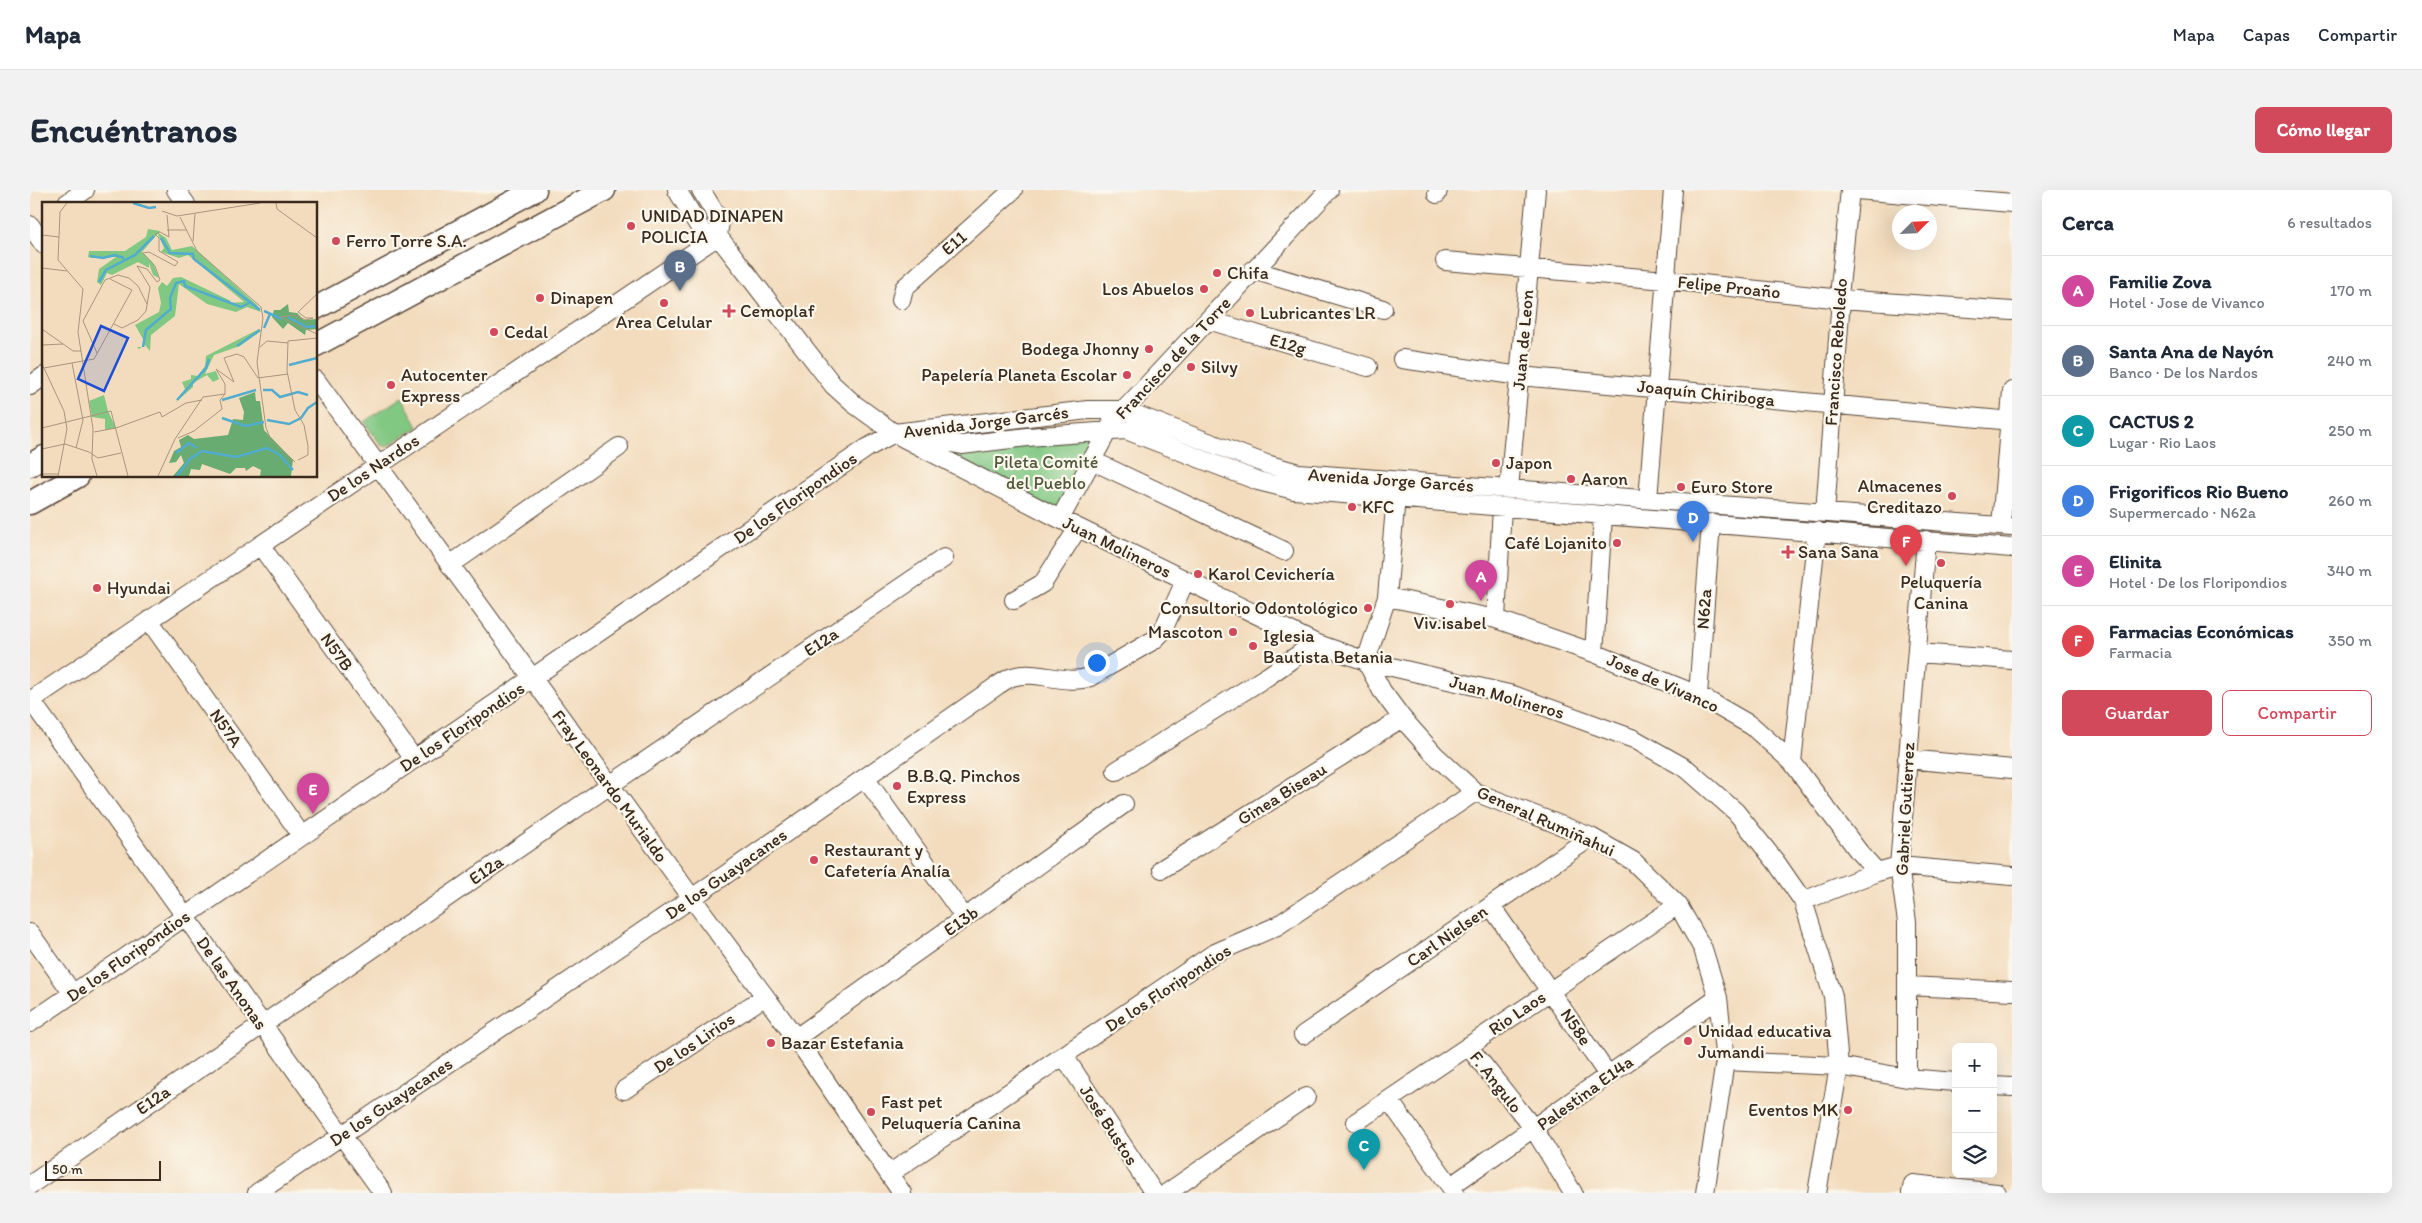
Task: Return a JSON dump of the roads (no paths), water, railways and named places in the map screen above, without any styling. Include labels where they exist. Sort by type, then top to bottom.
[{"type":"main road","points":[[318,307],[534,190]]},
{"type":"main road","points":[[318,344],[604,190]]},
{"type":"main road","points":[[30,465],[42,458]]},
{"type":"main road","points":[[30,503],[74,478]]},
{"type":"street","points":[[69,202],[85,190]]},
{"type":"street","points":[[176,190],[185,202]]},
{"type":"street","points":[[677,190],[703,233],[718,236],[720,221],[701,190]]},
{"type":"street","name":"E11","points":[[901,300],[904,288],[1013,190]]},
{"type":"street","name":"Francisco de la Torre","points":[[1060,519],[1106,430],[1329,190]]},
{"type":"street","name":"Juan de Leon","points":[[1509,489],[1536,190]]},
{"type":"street","points":[[1648,499],[1673,190]]},
{"type":"street","name":"Francisco Reboledo","points":[[1825,513],[1841,299],[1839,296],[1850,190]]},
{"type":"street","points":[[1857,190],[2012,203]]},
{"type":"street","points":[[34,225],[42,241]]},
{"type":"street","name":"Juan Molineros","points":[[718,236],[833,385],[854,404],[894,432],[1060,519],[1315,643],[1366,660],[1513,695],[1634,739],[1687,769],[1736,812],[1776,862],[1803,901],[1833,996],[1839,1066],[1817,1193]]},
{"type":"street","name":"De los Nardos","points":[[30,700],[718,236]]},
{"type":"street","name":"Felipe Proaño","points":[[1445,261],[1666,280],[1841,299],[2012,311]]},
{"type":"street","points":[[1253,270],[1383,309]]},
{"type":"street","name":"E12g","points":[[1208,320],[1368,367]]},
{"type":"street","name":"Joaquín Chiriboga","points":[[1402,359],[1520,376],[2011,421]]},
{"type":"street","points":[[30,386],[42,377]]},
{"type":"street","name":"Fray Leonardo Murialdo","points":[[318,383],[764,997],[796,1038],[902,1193]]},
{"type":"street","points":[[2006,526],[2012,391]]},
{"type":"street","name":"Avenida Jorge Garcés","points":[[894,432],[1088,410],[1124,410],[1266,464],[1298,473],[2006,526]]},
{"type":"street","name":"Avenida Jorge Garcés","points":[[894,432],[962,445],[1027,437],[1126,430],[1258,482],[1294,490],[1396,497],[1603,516],[1817,530],[2012,548]]},
{"type":"street","name":"De los Floripondios","points":[[30,1023],[867,448],[894,432]]},
{"type":"street","points":[[450,565],[619,447]]},
{"type":"street","points":[[1091,460],[1284,550]]},
{"type":"street","points":[[1366,660],[1387,598],[1396,497]]},
{"type":"street","points":[[1496,619],[1502,507]]},
{"type":"street","points":[[1594,653],[1603,516]]},
{"type":"street","name":"N62a","points":[[1698,695],[1711,523]]},
{"type":"street","points":[[1014,600],[1043,584],[1078,528]]},
{"type":"street","points":[[1792,762],[1817,530]]},
{"type":"street","name":"Gabriel Gutierrez","points":[[1907,1078],[1907,922],[1899,866],[1926,540]]},
{"type":"street","name":"N57B","points":[[260,545],[414,759]]},
{"type":"street","name":"E12a","points":[[30,1184],[944,558]]},
{"type":"street","name":"De los Guayacanes","points":[[257,1193],[692,898],[998,685],[1013,677],[1029,676],[1080,680],[1145,646],[1162,632],[1186,581]]},
{"type":"street","name":"Jose de Vivanco","points":[[1387,598],[1496,619],[1594,653],[1698,695],[1752,726],[1792,762],[1859,852],[1877,872]]},
{"type":"street","name":"N57A","points":[[149,620],[302,836]]},
{"type":"street","points":[[1116,771],[1268,676],[1315,643]]},
{"type":"street","points":[[1917,654],[2012,660]]},
{"type":"street","name":"General Rumiñahui","points":[[1366,660],[1382,691],[1402,718],[1434,754],[1475,792],[1591,837],[1633,861],[1678,905],[1703,949],[1718,998],[1725,1061],[1704,1193]]},
{"type":"street","name":"De las Anonas","points":[[30,700],[383,1193]]},
{"type":"street","name":"Ginea Biseau","points":[[1162,869],[1402,718]]},
{"type":"street","points":[[1907,759],[2012,769]]},
{"type":"street","points":[[866,778],[965,918]]},
{"type":"street","name":"De los Floripondios","points":[[889,1174],[1213,954],[1277,926],[1475,792]]},
{"type":"street","name":"E13b","points":[[796,1038],[1124,804]]},
{"type":"street","name":"Carl Nielsen","points":[[1303,1036],[1591,837]]},
{"type":"street","points":[[1803,901],[1877,872],[1899,866],[2012,876]]},
{"type":"street","name":"Rio Laos","points":[[1356,1122],[1678,905]]},
{"type":"street","name":"N58e","points":[[1491,906],[1608,1075]]},
{"type":"street","points":[[30,933],[73,994]]},
{"type":"street","points":[[1908,986],[2012,991]]},
{"type":"street","name":"De los Lirios","points":[[624,1090],[764,997]]},
{"type":"street","name":"Palestina E14a","points":[[1453,1190],[1608,1075],[1718,998]]},
{"type":"street","name":"F. Angulo","points":[[1468,1046],[1534,1129],[1573,1193]]},
{"type":"street","name":"José Bustos","points":[[1064,1056],[1154,1193]]},
{"type":"street","points":[[1725,1061],[1839,1066],[1907,1078],[1952,1082]]},
{"type":"street","points":[[1997,1086],[2012,1087]]},
{"type":"street","points":[[1167,1193],[1306,1097]]},
{"type":"street","points":[[1389,1100],[1453,1190]]},
{"type":"street","points":[[1912,1189],[1997,1193]]},
{"type":"place","name":"UNIDAD DINAPEN POLICIA","points":[[631,226]]},
{"type":"place","name":"Ferro Torre S.A.","points":[[336,241]]},
{"type":"place","name":"Chifa","points":[[1217,273]]},
{"type":"place","name":"Los Abuelos","points":[[1204,289]]},
{"type":"place","name":"Santa Ana de Nayón","points":[[680,291]]},
{"type":"place","name":"Dinapen","points":[[540,298]]},
{"type":"place","name":"Area Celular","points":[[664,303]]},
{"type":"place","name":"Cemoplaf","points":[[729,311]]},
{"type":"place","name":"Lubricantes LR","points":[[1250,313]]},
{"type":"place","name":"Cedal","points":[[494,332]]},
{"type":"place","name":"Bodega Jhonny","points":[[1149,349]]},
{"type":"place","name":"Silvy","points":[[1191,367]]},
{"type":"place","name":"Papelería Planeta Escolar","points":[[1127,375]]},
{"type":"place","name":"Autocenter Express","points":[[391,385]]},
{"type":"place","name":"Japon","points":[[1496,463]]},
{"type":"place","name":"Aaron","points":[[1571,479]]},
{"type":"place","name":"Euro Store","points":[[1681,487]]},
{"type":"place","name":"Almacenes Creditazo","points":[[1952,496]]},
{"type":"place","name":"KFC","points":[[1352,507]]},
{"type":"place","name":"Frigorificos Rio Bueno","points":[[1693,542]]},
{"type":"place","name":"Café Lojanito","points":[[1617,543]]},
{"type":"place","name":"Sana Sana","points":[[1788,552]]},
{"type":"place","name":"Peluquería Canina","points":[[1941,563]]},
{"type":"place","name":"Farmacias Económicas","points":[[1906,566]]},
{"type":"place","name":"Karol Cevichería","points":[[1198,574]]},
{"type":"place","name":"Hyundai","points":[[97,588]]},
{"type":"place","name":"Familie Zova","points":[[1481,601]]},
{"type":"place","name":"Viv.isabel","points":[[1450,604]]},
{"type":"place","name":"Consultorio Odontológico","points":[[1368,608]]},
{"type":"place","name":"Mascoton","points":[[1233,632]]},
{"type":"place","name":"Iglesia Bautista Betania","points":[[1253,646]]},
{"type":"place","name":"B.B.Q. Pinchos Express","points":[[897,786]]},
{"type":"place","name":"Elinita","points":[[313,814]]},
{"type":"place","name":"Restaurant y Cafetería Analía","points":[[814,860]]},
{"type":"place","name":"Unidad educativa Jumandi","points":[[1688,1041]]},
{"type":"place","name":"Bazar Estefania","points":[[771,1043]]},
{"type":"place","name":"Eventos MK","points":[[1848,1110]]},
{"type":"place","name":"Fast pet Peluquería Canina","points":[[871,1112]]},
{"type":"place","name":"CACTUS 2","points":[[1364,1170]]},
{"type":"park label","name":"Pileta Comité del Pueblo","points":[[1046,472]]}]
